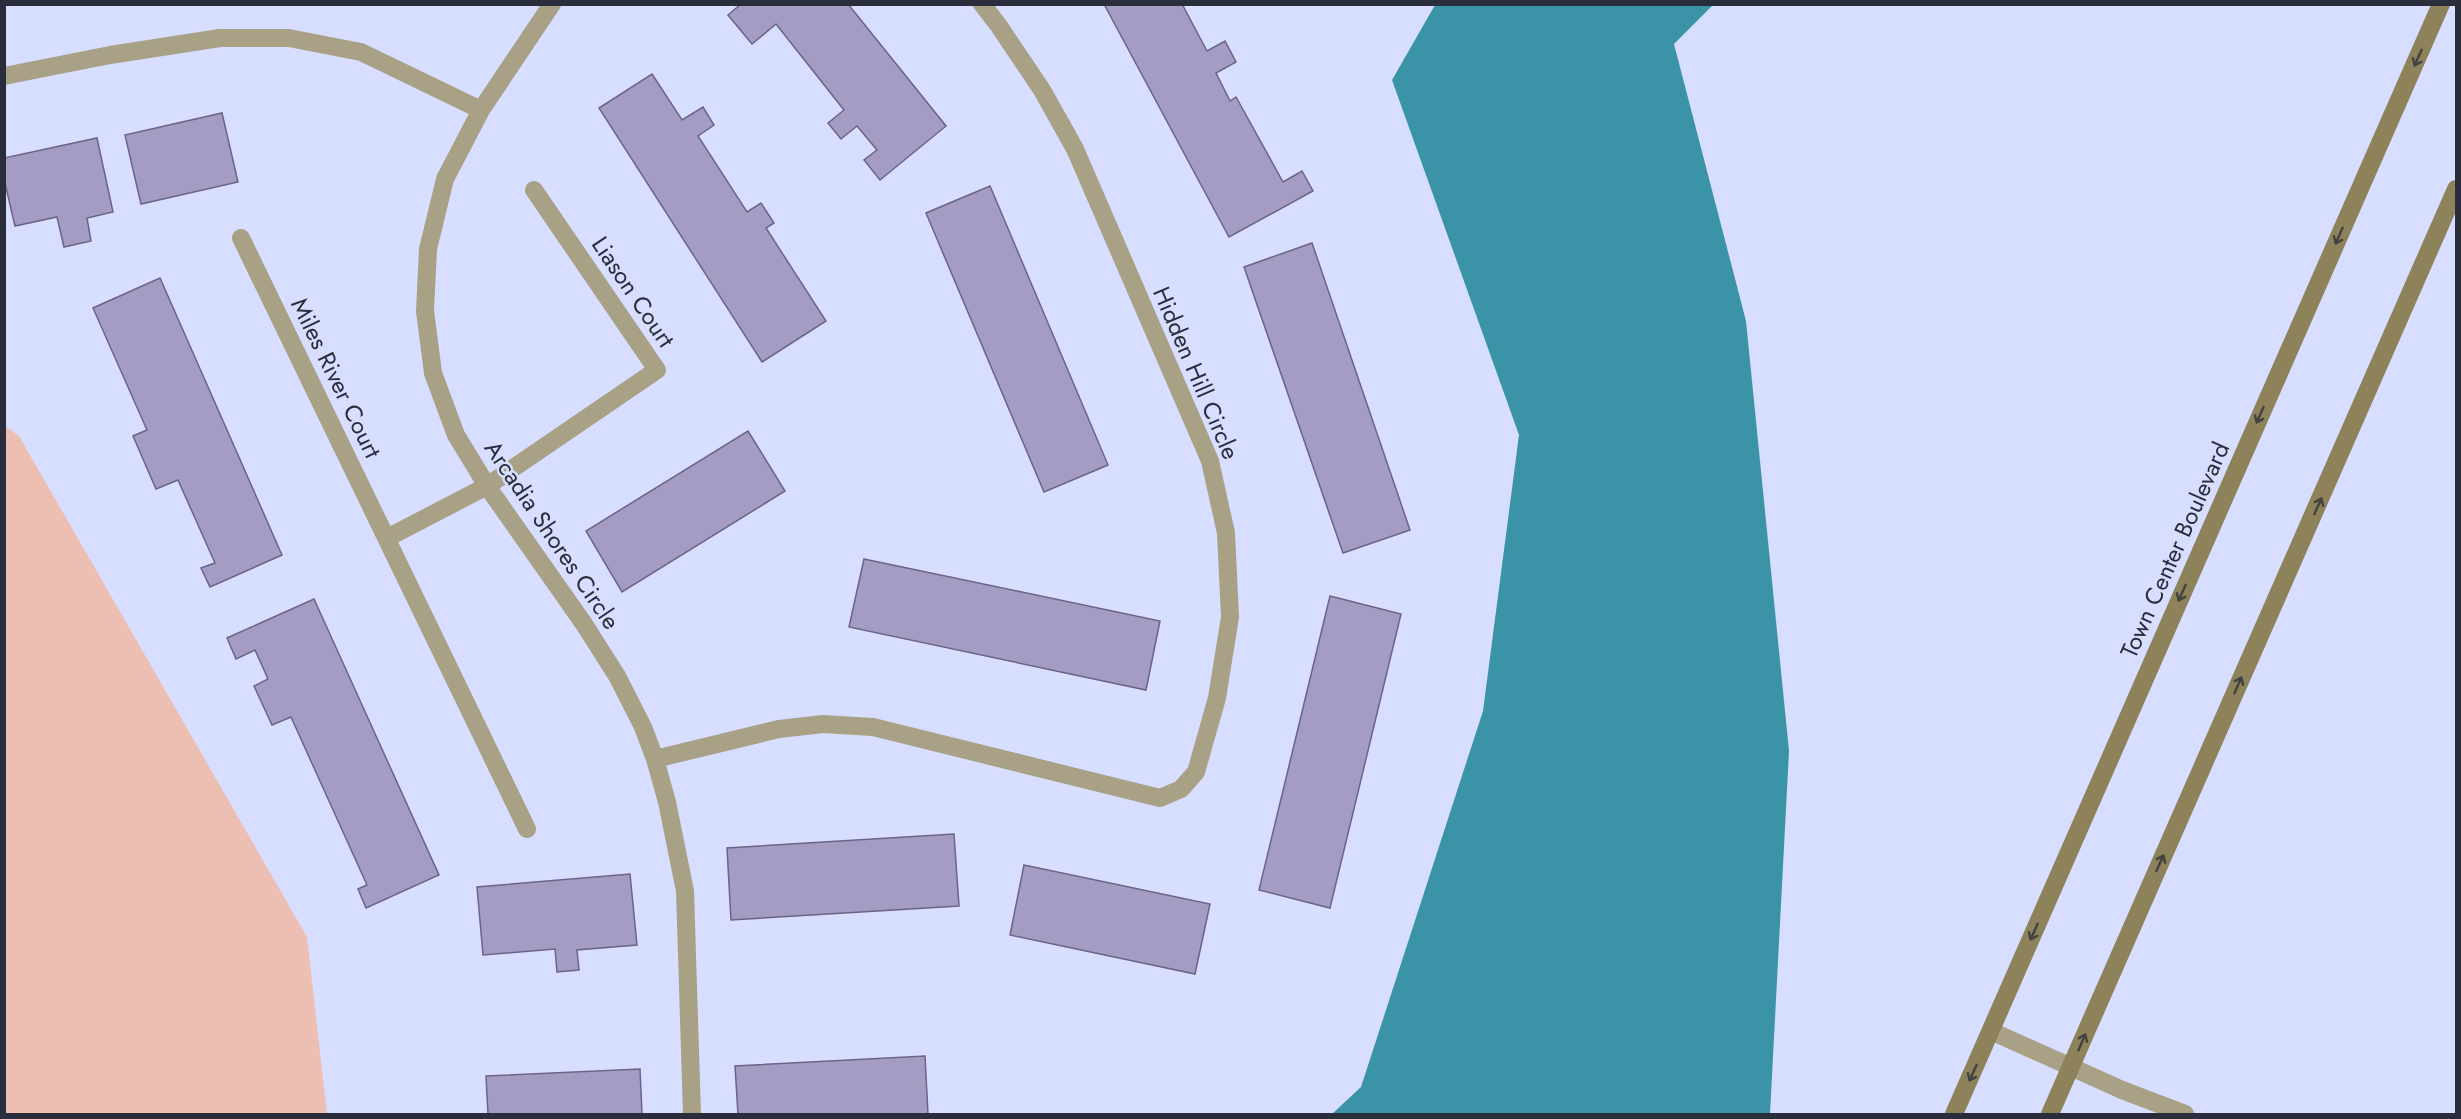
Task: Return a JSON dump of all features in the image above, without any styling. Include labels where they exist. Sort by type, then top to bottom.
[{"type":"street","name":"Arcadia Shores Circle","points":[[552,4],[481,110],[445,180],[428,249],[425,311],[433,374],[456,435],[487,486],[584,624],[617,676],[643,727],[655,759],[667,802],[685,891],[692,1114]]},
{"type":"street","name":"Hidden Hill Circle","points":[[655,759],[779,729],[823,724],[873,727],[1161,798],[1181,789],[1196,772],[1217,698],[1230,618],[1226,533],[1210,461],[1075,149],[1042,90],[982,4]]},
{"type":"street","name":"Town Center Boulevard","points":[[1954,1114],[2441,4]]},
{"type":"street","points":[[4,76],[110,55],[220,38],[289,38],[361,52],[481,110]]},
{"type":"street","points":[[2050,1114],[2457,189]]},
{"type":"street","name":"Liason Court","points":[[487,486],[657,370],[534,190]]},
{"type":"street","name":"Miles River Court","points":[[241,238],[527,829]]},
{"type":"street","points":[[387,538],[487,486]]},
{"type":"street","points":[[1991,1030],[2071,1067],[2185,1114]]},
{"type":"shaded area","points":[[1435,5],[1713,5],[1674,44],[1746,321],[1789,751],[1770,1114],[1332,1114],[1361,1087],[1483,711],[1519,435],[1392,80]]},
{"type":"shaded area","points":[[4,425],[19,436],[307,937],[327,1114],[5,1114]]},
{"type":"building","points":[[741,4],[848,4],[946,126],[880,180],[864,160],[877,150],[857,126],[841,139],[828,123],[844,110],[776,24],[752,44],[728,15]]},
{"type":"building","points":[[1104,4],[1182,4],[1207,51],[1225,41],[1236,62],[1216,73],[1230,101],[1236,97],[1283,182],[1302,171],[1313,191],[1229,237]]},
{"type":"building","points":[[652,74],[682,120],[703,107],[714,125],[698,136],[747,212],[761,203],[774,223],[766,228],[826,321],[762,362],[599,108]]},
{"type":"building","points":[[222,113],[238,182],[141,204],[125,135]]},
{"type":"building","points":[[97,138],[113,212],[87,218],[91,241],[64,247],[57,217],[15,226],[4,179],[4,158]]},
{"type":"building","points":[[990,186],[1108,465],[1044,492],[926,213]]},
{"type":"building","points":[[1312,243],[1410,530],[1343,553],[1244,267]]},
{"type":"building","points":[[160,278],[282,555],[210,587],[201,568],[215,563],[178,480],[156,489],[133,436],[147,430],[93,308]]},
{"type":"building","points":[[748,431],[785,491],[622,592],[586,531]]},
{"type":"building","points":[[864,559],[1160,621],[1146,690],[849,627]]},
{"type":"building","points":[[1330,596],[1401,614],[1330,908],[1259,890]]},
{"type":"building","points":[[314,599],[439,875],[366,908],[358,889],[367,885],[291,717],[272,725],[254,686],[268,679],[255,650],[236,659],[227,638]]},
{"type":"building","points":[[954,834],[959,906],[731,920],[727,848]]},
{"type":"building","points":[[1024,865],[1210,904],[1195,974],[1010,935]]},
{"type":"building","points":[[630,874],[637,945],[577,950],[579,970],[557,972],[555,949],[483,955],[477,887]]},
{"type":"building","points":[[925,1056],[928,1114],[738,1114],[735,1066]]},
{"type":"building","points":[[640,1069],[642,1114],[488,1114],[486,1076]]}]
